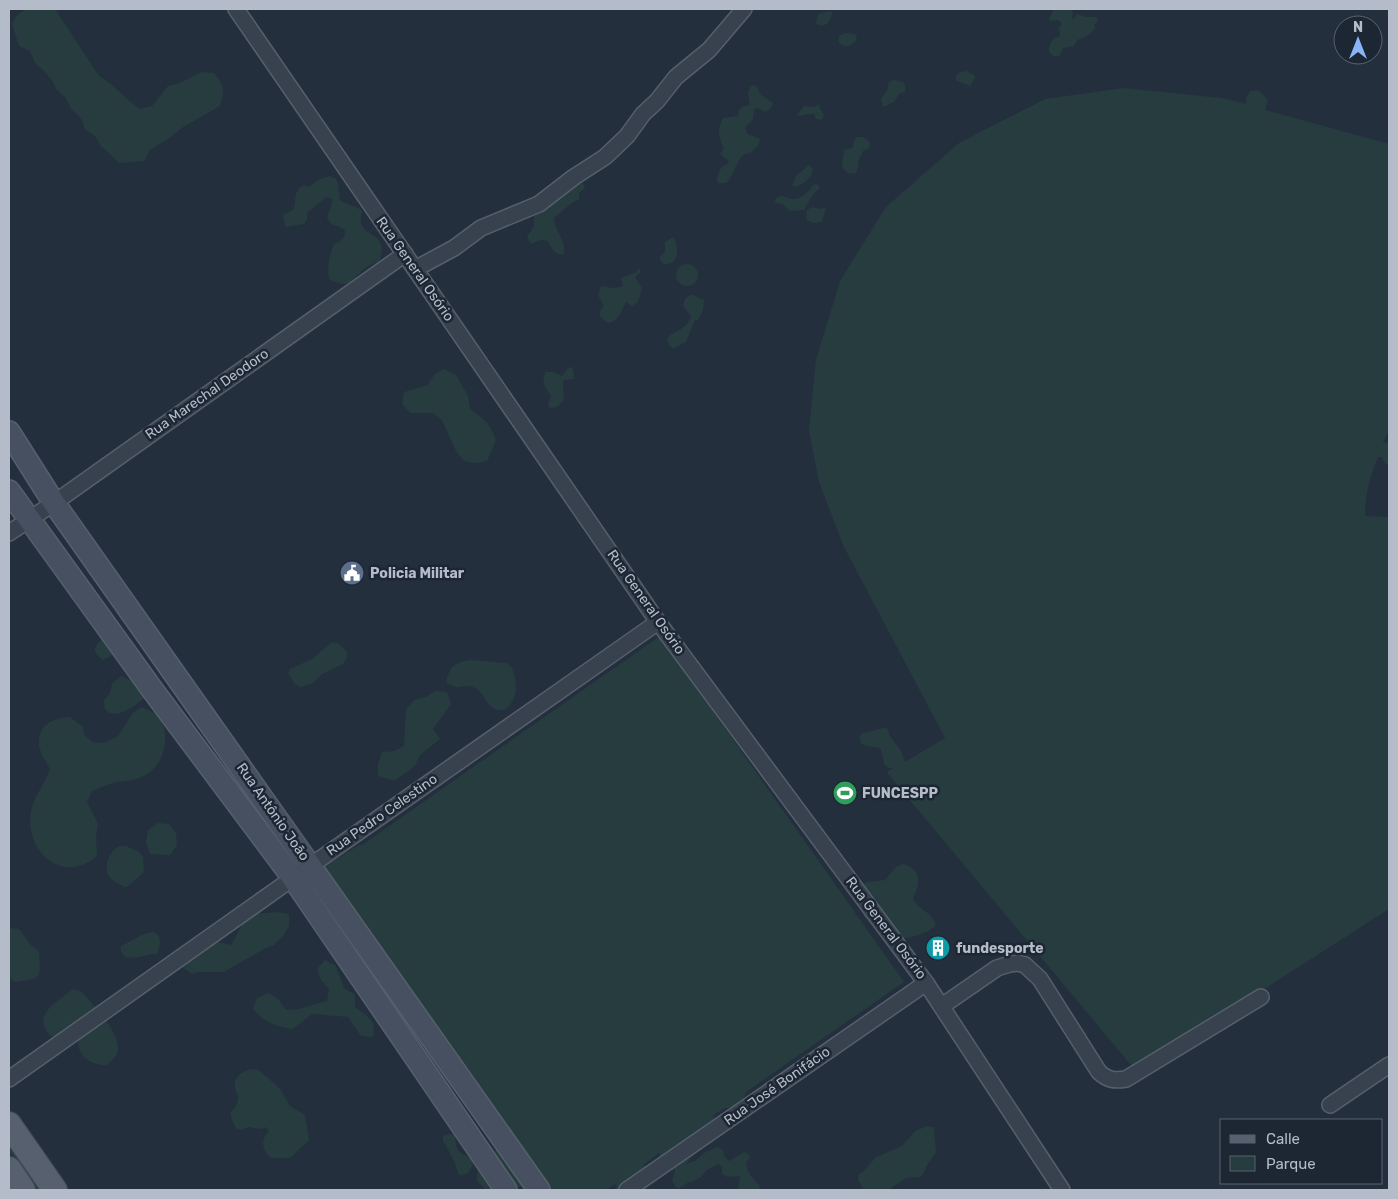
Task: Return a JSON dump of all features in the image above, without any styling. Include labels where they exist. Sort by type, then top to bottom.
[{"type":"main road","name":"Rua Antônio João","points":[[9,432],[54,503],[539,1190]]},
{"type":"main road","name":"Rua Antônio João","points":[[9,491],[154,692],[293,878],[506,1190]]},
{"type":"main road","points":[[154,692],[176,676]]},
{"type":"main road","points":[[9,1124],[55,1190]]},
{"type":"main road","points":[[9,1169],[23,1190]]},
{"type":"street","name":"Rua General Osório","points":[[236,9],[658,622],[926,983],[1062,1190]]},
{"type":"street","points":[[415,269],[454,248],[481,228],[540,204],[574,177],[605,157],[627,136],[676,78],[709,50],[744,9]]},
{"type":"street","name":"Rua Marechal Deodoro","points":[[9,533],[405,254]]},
{"type":"street","name":"Rua Pedro Celestino","points":[[9,1080],[310,865],[658,622]]},
{"type":"street","points":[[942,1006],[997,968],[1018,963],[1025,965],[1040,979],[1099,1072],[1106,1079],[1116,1081],[1126,1079],[1260,997]]},
{"type":"street","name":"Rua José Bonifácio","points":[[627,1190],[926,983]]},
{"type":"street","points":[[1330,1105],[1389,1065]]},
{"type":"green space","points":[[26,9],[55,9],[99,76],[140,109],[152,106],[168,86],[180,83],[202,72],[214,73],[220,81],[223,96],[220,106],[180,129],[150,150],[144,161],[119,163],[101,146],[95,136],[85,129],[81,118],[71,109],[66,98],[57,90],[52,80],[35,63],[30,51],[19,46],[12,24],[18,14]]},
{"type":"green space","points":[[1054,9],[1070,9],[1073,12],[1072,18],[1074,19],[1077,14],[1098,19],[1097,23],[1094,24],[1095,29],[1093,31],[1077,40],[1074,46],[1063,48],[1059,56],[1053,56],[1049,52],[1049,46],[1052,41],[1060,36],[1060,30],[1057,29],[1062,25],[1059,20],[1050,21],[1049,19]]},
{"type":"green space","points":[[832,12],[832,15],[827,24],[822,26],[816,23],[818,14]]},
{"type":"green space","points":[[845,33],[855,34],[857,37],[855,42],[846,47],[840,44],[838,40],[840,35]]},
{"type":"green space","points":[[967,71],[974,75],[975,78],[970,86],[955,79],[958,73]]},
{"type":"green space","points":[[894,80],[903,82],[905,92],[899,94],[894,102],[883,107],[881,98],[887,91],[889,82]]},
{"type":"green space","points":[[754,85],[761,95],[773,103],[766,112],[757,108],[754,109],[753,119],[745,128],[748,134],[760,139],[760,141],[752,152],[746,153],[741,157],[729,180],[726,183],[719,183],[717,181],[719,172],[729,161],[720,154],[724,149],[719,134],[719,127],[723,118],[738,116],[739,110],[744,106],[750,105],[748,92],[751,86]]},
{"type":"green space","points":[[1124,88],[1222,98],[1246,104],[1246,98],[1250,91],[1258,90],[1268,100],[1265,110],[1389,144],[1389,430],[1383,442],[1387,443],[1389,441],[1389,466],[1381,457],[1378,457],[1368,486],[1365,516],[1389,517],[1389,909],[1136,1071],[888,774],[887,772],[893,768],[889,768],[884,764],[881,749],[862,744],[859,738],[862,733],[887,728],[890,736],[901,751],[905,762],[945,738],[844,547],[819,482],[809,430],[816,360],[840,281],[886,207],[959,143],[1045,99]]},
{"type":"green space","points":[[820,104],[819,107],[824,115],[822,120],[816,119],[814,114],[797,115],[804,106],[814,107]]},
{"type":"green space","points":[[857,137],[863,137],[870,142],[869,148],[863,151],[858,161],[856,173],[850,174],[843,167],[844,150],[852,148]]},
{"type":"green space","points":[[809,165],[813,169],[809,178],[798,186],[792,185],[796,176]]},
{"type":"green space","points":[[329,176],[335,178],[338,183],[340,200],[362,210],[361,221],[363,227],[379,240],[381,245],[382,252],[379,261],[345,284],[329,279],[328,265],[331,252],[334,244],[344,237],[345,230],[328,220],[327,216],[332,205],[332,199],[326,197],[307,213],[307,219],[304,224],[285,227],[283,215],[294,209],[296,195],[300,187],[303,185],[309,187],[318,180]]},
{"type":"green space","points":[[581,181],[585,186],[579,193],[579,199],[554,218],[564,245],[564,254],[553,251],[549,243],[544,240],[531,244],[527,237],[534,226],[534,216],[556,202]]},
{"type":"green space","points":[[816,184],[819,186],[819,189],[814,193],[804,210],[789,211],[783,204],[774,203],[777,197],[781,196],[792,199],[799,198]]},
{"type":"green space","points":[[812,207],[820,209],[826,207],[822,222],[813,223],[806,219],[807,210]]},
{"type":"green space","points":[[673,237],[677,246],[677,255],[673,262],[664,264],[660,257],[665,252],[665,242]]},
{"type":"green space","points":[[687,264],[695,267],[698,275],[695,283],[687,286],[679,283],[676,275],[679,267]]},
{"type":"green space","points":[[640,268],[640,273],[635,277],[642,288],[638,302],[632,306],[626,302],[617,318],[608,323],[600,315],[600,311],[604,306],[598,295],[601,286],[621,287],[623,285],[621,278],[634,273]]},
{"type":"green space","points":[[690,295],[704,300],[703,310],[698,320],[695,320],[686,342],[673,349],[669,345],[667,338],[687,324],[691,316],[683,306],[685,299]]},
{"type":"green space","points":[[572,367],[573,379],[564,380],[563,383],[564,400],[557,407],[550,408],[548,405],[551,396],[544,382],[546,372],[553,372],[562,376],[568,368]]},
{"type":"green space","points":[[444,369],[456,375],[468,396],[470,409],[486,422],[494,434],[496,440],[487,461],[476,463],[464,461],[456,451],[442,420],[433,413],[410,413],[402,404],[404,392],[428,385],[434,375]]},
{"type":"green space","points":[[105,636],[114,651],[111,656],[103,660],[96,653],[95,648]]},
{"type":"green space","points":[[660,636],[904,982],[746,1092],[741,1105],[724,1108],[713,1116],[718,1122],[686,1164],[695,1161],[704,1153],[717,1147],[723,1150],[724,1156],[729,1161],[744,1152],[749,1155],[750,1158],[746,1163],[748,1170],[759,1185],[760,1190],[738,1190],[740,1176],[727,1177],[722,1174],[722,1166],[718,1164],[707,1170],[701,1177],[678,1189],[672,1182],[675,1170],[661,1163],[659,1153],[643,1165],[651,1167],[658,1176],[653,1183],[646,1184],[638,1190],[616,1190],[615,1184],[606,1190],[545,1190],[525,1184],[515,1190],[486,1190],[477,1181],[477,1175],[484,1161],[500,1146],[458,1086],[440,1089],[426,1058],[423,1038],[319,873],[328,864],[362,845]]},
{"type":"green space","points":[[332,642],[338,643],[347,652],[347,658],[343,664],[322,674],[313,683],[301,687],[295,684],[288,674],[290,669],[312,659]]},
{"type":"green space","points":[[470,660],[506,663],[511,666],[516,689],[512,702],[506,709],[497,710],[493,708],[478,690],[471,686],[454,687],[446,682],[453,666]]},
{"type":"green space","points":[[121,676],[140,684],[148,695],[139,703],[121,713],[110,713],[105,709],[104,700],[110,693],[112,684]]},
{"type":"green space","points":[[435,691],[447,692],[451,704],[433,729],[440,739],[420,755],[415,766],[394,781],[378,776],[378,764],[382,752],[394,751],[404,746],[406,710],[414,700],[426,697]]},
{"type":"green space","points":[[141,707],[158,716],[164,728],[164,748],[159,761],[144,776],[114,783],[92,791],[87,802],[98,824],[96,836],[97,856],[84,864],[71,867],[59,865],[48,860],[33,839],[30,826],[32,806],[50,769],[39,746],[39,739],[43,728],[52,721],[70,717],[83,727],[84,735],[94,743],[106,742],[118,736],[132,714]]},
{"type":"green space","points":[[158,823],[169,824],[176,833],[177,845],[170,855],[150,854],[146,842],[148,830]]},
{"type":"green space","points":[[120,846],[126,846],[139,852],[143,857],[144,872],[127,887],[110,878],[107,869],[110,856]]},
{"type":"green space","points":[[902,864],[916,872],[918,883],[913,899],[932,917],[936,925],[919,935],[897,939],[890,938],[879,932],[864,917],[861,885],[867,882],[885,880],[896,867]]},
{"type":"green space","points":[[277,912],[289,914],[289,926],[274,945],[224,972],[198,972],[192,974],[183,968],[181,959],[204,943],[215,942],[231,945],[243,923],[253,914]]},
{"type":"green space","points":[[9,928],[19,929],[30,944],[39,952],[40,970],[38,976],[33,979],[15,982],[9,978]]},
{"type":"green space","points":[[154,932],[159,936],[160,943],[157,954],[130,958],[125,957],[121,952],[121,946]]},
{"type":"green space","points":[[325,960],[336,966],[344,988],[355,995],[355,1007],[374,1024],[373,1037],[361,1036],[348,1017],[312,1014],[293,1029],[271,1023],[253,1009],[257,998],[269,993],[279,1000],[286,1010],[299,1009],[327,1001],[329,989],[321,980],[317,969]]},
{"type":"green space","points":[[73,989],[84,994],[114,1033],[118,1050],[114,1058],[106,1065],[100,1065],[85,1058],[79,1049],[79,1038],[50,1036],[46,1030],[43,1020],[44,1015],[55,1003]]},
{"type":"green space","points":[[252,1069],[258,1070],[267,1077],[280,1089],[290,1106],[305,1115],[309,1140],[290,1158],[271,1158],[268,1155],[263,1145],[264,1138],[269,1131],[265,1127],[261,1129],[248,1127],[242,1130],[236,1128],[233,1121],[231,1113],[237,1104],[238,1098],[235,1081],[242,1073]]},
{"type":"green space","points":[[927,1126],[934,1127],[936,1152],[924,1173],[920,1177],[906,1178],[888,1190],[864,1190],[858,1180],[859,1174],[876,1157],[902,1146],[915,1131]]},
{"type":"green space","points":[[455,1135],[458,1150],[474,1162],[470,1170],[465,1174],[459,1175],[443,1141],[443,1136]]},
{"type":"green space","points":[[9,1138],[56,1190],[9,1190],[9,1183],[25,1176],[9,1152]]},
{"type":"place","name":"Policia Militar","points":[[352,573]]},
{"type":"place","name":"FUNCESPP","points":[[845,793]]},
{"type":"place","name":"fundesporte","points":[[938,948]]}]
